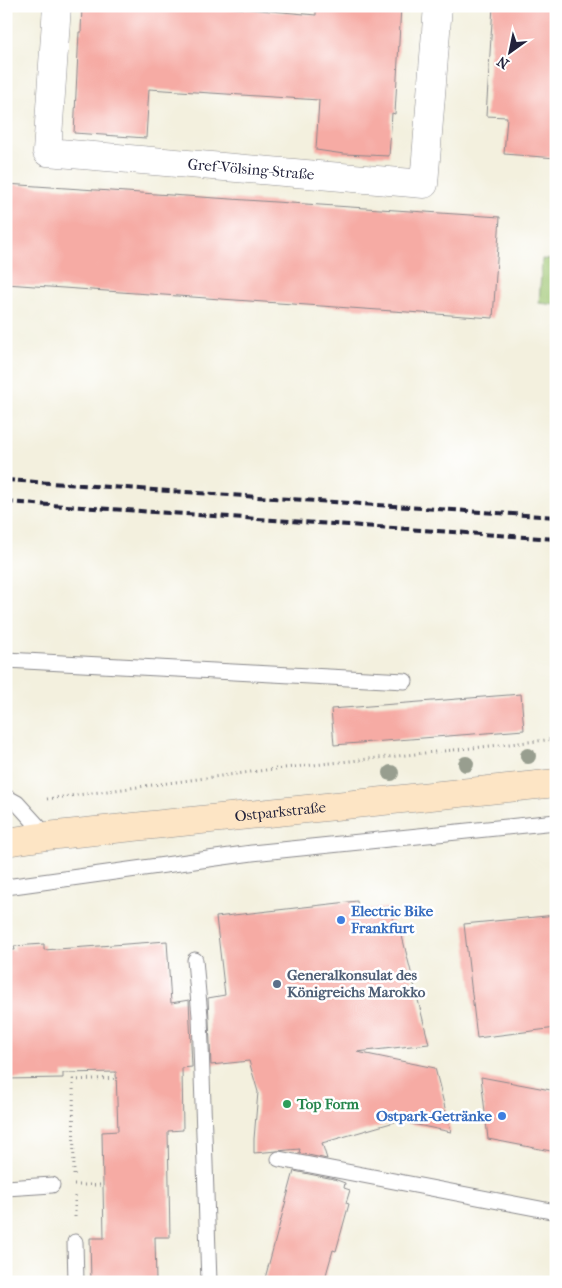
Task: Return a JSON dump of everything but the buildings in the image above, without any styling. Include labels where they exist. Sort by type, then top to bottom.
[{"type":"street","name":"Gref-Völsing-Straße","points":[[57,6],[47,152],[424,184],[438,6]]},
{"type":"street","name":"Ostparkstraße","points":[[6,842],[47,836],[556,783]]},
{"type":"lane","points":[[6,660],[405,682]]},
{"type":"lane","points":[[12,800],[47,836]]},
{"type":"lane","points":[[6,887],[252,854],[556,822]]},
{"type":"lane","points":[[195,960],[200,1016],[210,1282]]},
{"type":"lane","points":[[279,1159],[556,1212]]},
{"type":"lane","points":[[6,1188],[52,1186]]},
{"type":"lane","points":[[76,1242],[76,1282]]},
{"type":"path","points":[[12,800],[266,770],[556,739]]},
{"type":"path","points":[[76,1242],[73,1080],[117,1078]]},
{"type":"path","points":[[74,1185],[103,1185]]},
{"type":"green space","points":[[542,259],[556,260],[556,305],[539,303]]},
{"type":"railway","points":[[6,480],[556,517]]},
{"type":"railway","points":[[6,502],[556,539]]},
{"type":"place","name":"Electric Bike Frankfurt","points":[[341,920]]},
{"type":"place","name":"Generalkonsulat des Königreichs Marokko","points":[[277,984]]},
{"type":"place","name":"Top Form","points":[[287,1104]]},
{"type":"place","name":"Ostpark-Getränke","points":[[502,1116]]}]
